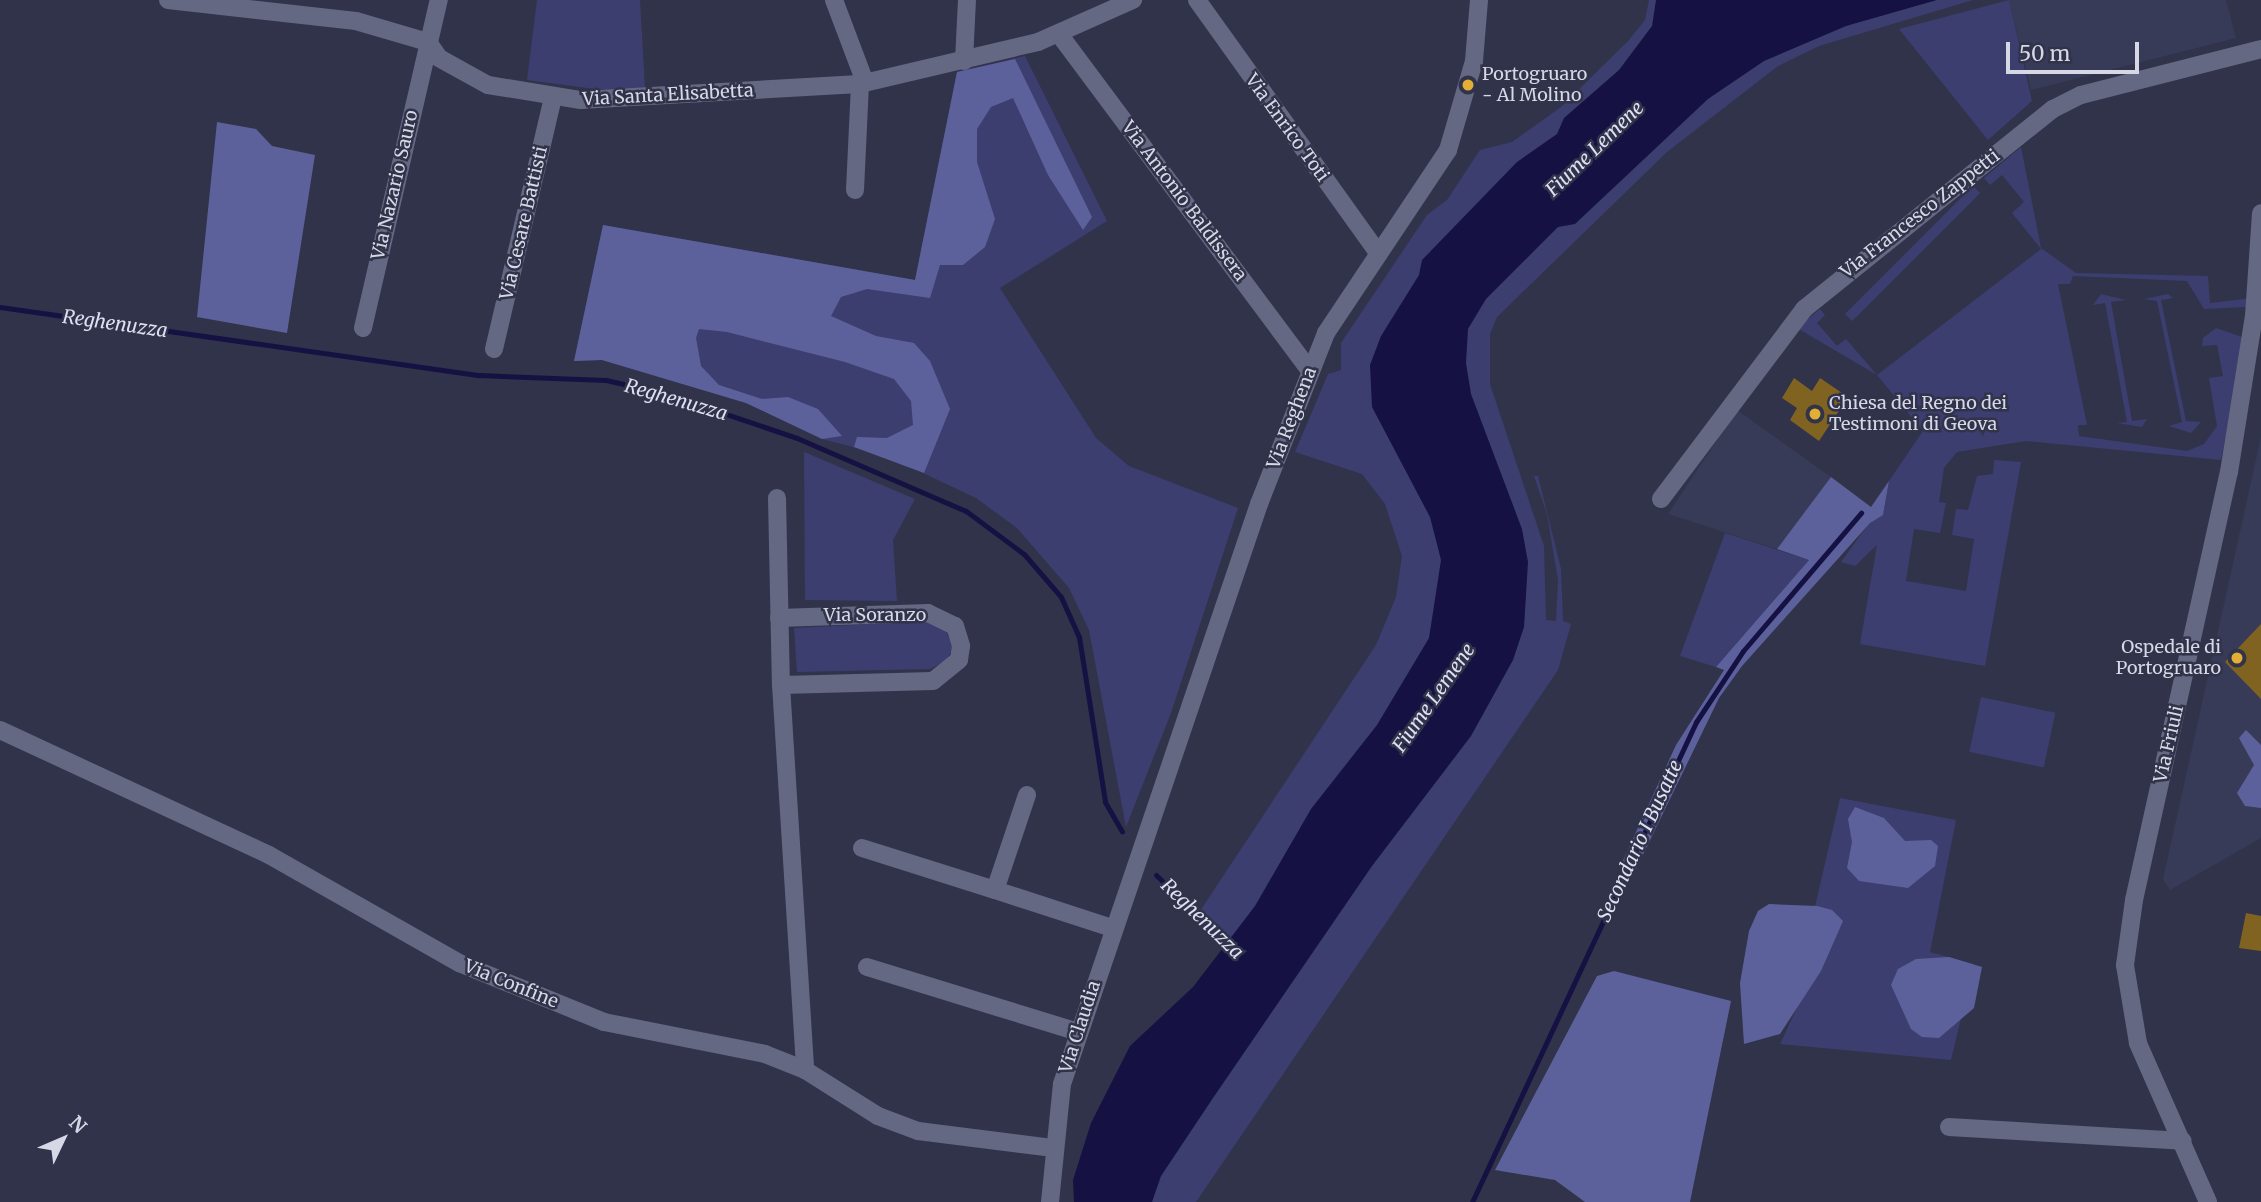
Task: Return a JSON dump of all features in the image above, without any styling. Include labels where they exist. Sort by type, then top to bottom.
[{"type":"street","name":"Via Santa Elisabetta","points":[[168,0],[356,20],[428,42],[439,58],[488,85],[553,98],[616,100],[862,83],[964,61],[1059,34],[1133,0]]},
{"type":"street","name":"Via Nazario Sauro","points":[[363,328],[439,0]]},
{"type":"street","points":[[834,0],[862,83],[855,190]]},
{"type":"street","points":[[964,61],[967,0]]},
{"type":"street","name":"Via Enrico Toti","points":[[1197,0],[1379,254]]},
{"type":"street","name":"Via Reghena","points":[[1135,858],[1310,369],[1379,254],[1448,150],[1474,61],[1479,0]]},
{"type":"street","name":"Via Antonio Baldissera","points":[[1059,34],[1310,369]]},
{"type":"street","name":"Via Francesco Zappetti","points":[[1661,499],[1804,309],[2053,109],[2081,95],[2261,49]]},
{"type":"street","name":"Via Cesare Battisti","points":[[494,349],[553,98]]},
{"type":"street","name":"Via Friuli","points":[[2208,1202],[2138,1043],[2127,998],[2126,950],[2229,472],[2254,316],[2261,213]]},
{"type":"street","points":[[777,498],[781,685],[805,1070]]},
{"type":"street","name":"Via Soranzo","points":[[779,618],[928,613],[955,626],[961,646],[959,660],[933,681],[781,685]]},
{"type":"street","name":"Via Confine","points":[[0,730],[269,855],[459,963],[604,1022],[722,1042],[805,1070],[895,1124],[1052,1148]]},
{"type":"street","points":[[995,890],[1027,795]]},
{"type":"street","points":[[862,848],[1112,928]]},
{"type":"street","name":"Via Claudia","points":[[1050,1202],[1056,1107],[1135,858]]},
{"type":"street","points":[[867,967],[1078,1032]]},
{"type":"street","points":[[1949,1127],[2183,1141]]},
{"type":"shaded area","points":[[537,0],[640,0],[645,89],[595,89],[527,80]]},
{"type":"shaded area","points":[[1649,0],[1973,0],[1819,46],[1778,66],[1667,152],[1497,317],[1490,334],[1490,384],[1544,546],[1546,620],[1556,621],[1558,580],[1547,514],[1534,476],[1538,476],[1561,569],[1563,621],[1571,624],[1558,670],[1196,1202],[1087,1202],[1239,958],[1207,932],[1212,925],[1200,911],[1376,645],[1396,597],[1402,556],[1385,504],[1362,474],[1295,452],[1328,374],[1341,370],[1341,343],[1427,215],[1447,200],[1480,150],[1512,142],[1561,107],[1628,41],[1645,20]]},
{"type":"shaded area","points":[[2009,0],[2226,0],[2236,38],[2031,90]]},
{"type":"shaded area","points":[[2009,0],[2032,101],[1988,140],[1899,29]]},
{"type":"shaded area","points":[[1025,56],[1107,221],[1000,288],[1096,438],[1129,466],[1238,508],[1171,713],[1126,827],[1089,630],[1069,588],[1017,528],[976,498],[887,456],[822,439],[746,403],[602,360],[574,361],[603,225],[915,280],[957,72]]},
{"type":"shaded area","points":[[1015,59],[1092,217],[1083,230],[1048,175],[1013,98],[991,107],[977,129],[977,162],[995,219],[985,247],[963,265],[940,265],[930,298],[867,289],[841,297],[831,316],[876,336],[914,343],[930,361],[950,409],[924,473],[854,447],[857,437],[887,438],[913,425],[911,401],[894,379],[845,362],[727,332],[699,329],[696,338],[701,366],[719,385],[762,399],[788,397],[818,409],[842,436],[822,439],[746,403],[602,360],[574,361],[603,225],[915,280],[957,72]]},
{"type":"shaded area","points":[[217,122],[256,129],[272,146],[315,155],[287,333],[197,317]]},
{"type":"shaded area","points":[[2021,147],[2041,248],[2076,273],[2208,276],[2210,303],[2252,298],[2246,307],[2204,309],[2187,281],[2073,276],[2070,284],[2058,284],[2087,425],[2078,425],[2079,436],[2187,451],[2204,444],[2217,426],[2209,378],[2223,376],[2217,345],[2202,346],[2203,338],[2216,328],[2245,338],[2221,460],[2026,441],[1957,452],[1944,468],[1939,502],[1946,503],[1940,533],[1914,529],[1906,581],[1966,591],[1974,539],[1952,535],[1956,509],[1968,510],[1977,476],[1993,474],[1994,460],[2021,462],[1985,666],[1860,644],[1877,545],[1855,566],[1841,562],[1870,522],[1883,515],[1889,481],[1923,431],[1877,375],[2041,249],[2012,213],[2024,202],[2002,175],[1990,185],[1984,178]]},
{"type":"shaded area","points":[[1973,186],[1980,193],[1852,321],[1845,314]]},
{"type":"shaded area","points":[[2101,294],[2126,300],[2111,302],[2132,421],[2147,419],[2142,427],[2117,423],[2127,422],[2105,303],[2093,305]]},
{"type":"shaded area","points":[[2168,294],[2173,298],[2161,300],[2186,421],[2201,422],[2191,433],[2169,426],[2182,422],[2157,301],[2144,299]]},
{"type":"shaded area","points":[[1820,309],[1825,315],[1817,323],[1837,346],[1846,339],[1877,375],[1797,328]]},
{"type":"shaded area","points":[[1737,410],[1831,477],[1777,549],[1668,514]]},
{"type":"shaded area","name":"Ospedale di Portogruaro","points":[[2261,437],[2261,838],[2170,890],[2163,879]]},
{"type":"shaded area","points":[[804,452],[915,499],[893,540],[897,601],[805,600]]},
{"type":"shaded area","points":[[1831,477],[1871,507],[1889,481],[1883,515],[1870,523],[1742,666],[1719,698],[1636,869],[1620,867],[1676,745],[1724,670],[1716,667],[1809,560],[1777,549]]},
{"type":"shaded area","points":[[1725,533],[1809,560],[1716,667],[1680,656]]},
{"type":"shaded area","points":[[929,621],[943,624],[953,648],[947,660],[930,669],[797,672],[794,628]]},
{"type":"shaded area","points":[[1981,697],[2055,713],[2044,768],[1969,752]]},
{"type":"shaded area","points":[[2246,730],[2261,745],[2261,808],[2245,806],[2237,793],[2254,765],[2239,738]]},
{"type":"shaded area","points":[[1840,798],[1956,820],[1930,952],[1974,964],[1951,1060],[1780,1044],[1806,989],[1821,971],[1814,911]]},
{"type":"shaded area","points":[[1855,807],[1884,818],[1905,841],[1931,840],[1938,846],[1935,866],[1908,888],[1859,881],[1847,868],[1852,842],[1848,819]]},
{"type":"shaded area","points":[[1769,904],[1817,906],[1832,910],[1843,921],[1821,971],[1780,1034],[1744,1044],[1740,983],[1749,931],[1758,911]]},
{"type":"shaded area","points":[[1949,957],[1982,967],[1974,1008],[1939,1038],[1922,1037],[1911,1029],[1891,985],[1898,969],[1916,959]]},
{"type":"shaded area","points":[[1614,971],[1731,1001],[1690,1202],[1585,1202],[1555,1180],[1495,1170],[1597,976]]},
{"type":"water","name":"Fiume Lemene","points":[[1656,0],[1937,0],[1846,26],[1764,61],[1708,99],[1575,224],[1558,227],[1486,299],[1468,329],[1466,363],[1471,394],[1522,529],[1528,562],[1524,627],[1513,660],[1471,736],[1372,866],[1213,1098],[1161,1176],[1152,1202],[1074,1202],[1073,1180],[1091,1123],[1130,1046],[1193,987],[1255,906],[1311,809],[1377,725],[1429,638],[1441,560],[1430,517],[1372,407],[1370,365],[1381,336],[1419,275],[1422,260],[1517,162],[1557,134],[1564,118],[1619,70],[1652,26]]},
{"type":"building","name":"Chiesa del Regno dei Testimoni di Geova","points":[[1794,378],[1812,391],[1820,378],[1848,397],[1819,441],[1790,420],[1797,408],[1782,398]]},
{"type":"building","points":[[2261,624],[2261,699],[2225,662]]},
{"type":"building","points":[[2246,913],[2261,916],[2261,951],[2239,948]]},
{"type":"waterway","name":"Reghenuzza","points":[[0,307],[479,375],[606,380],[667,394],[797,438],[966,511],[1024,554],[1061,597],[1079,637],[1105,802],[1122,831]]},
{"type":"waterway","name":"Secondario I Busatte","points":[[1472,1202],[1696,722],[1743,651],[1861,513]]},
{"type":"waterway","name":"Reghenuzza","points":[[1156,875],[1229,945]]},
{"type":"place","name":"Portogruaro - Al Molino","points":[[1468,85]]},
{"type":"place","name":"Chiesa del Regno dei Testimoni di Geova","points":[[1815,414]]},
{"type":"place","name":"Ospedale di Portogruaro","points":[[2237,658]]}]
